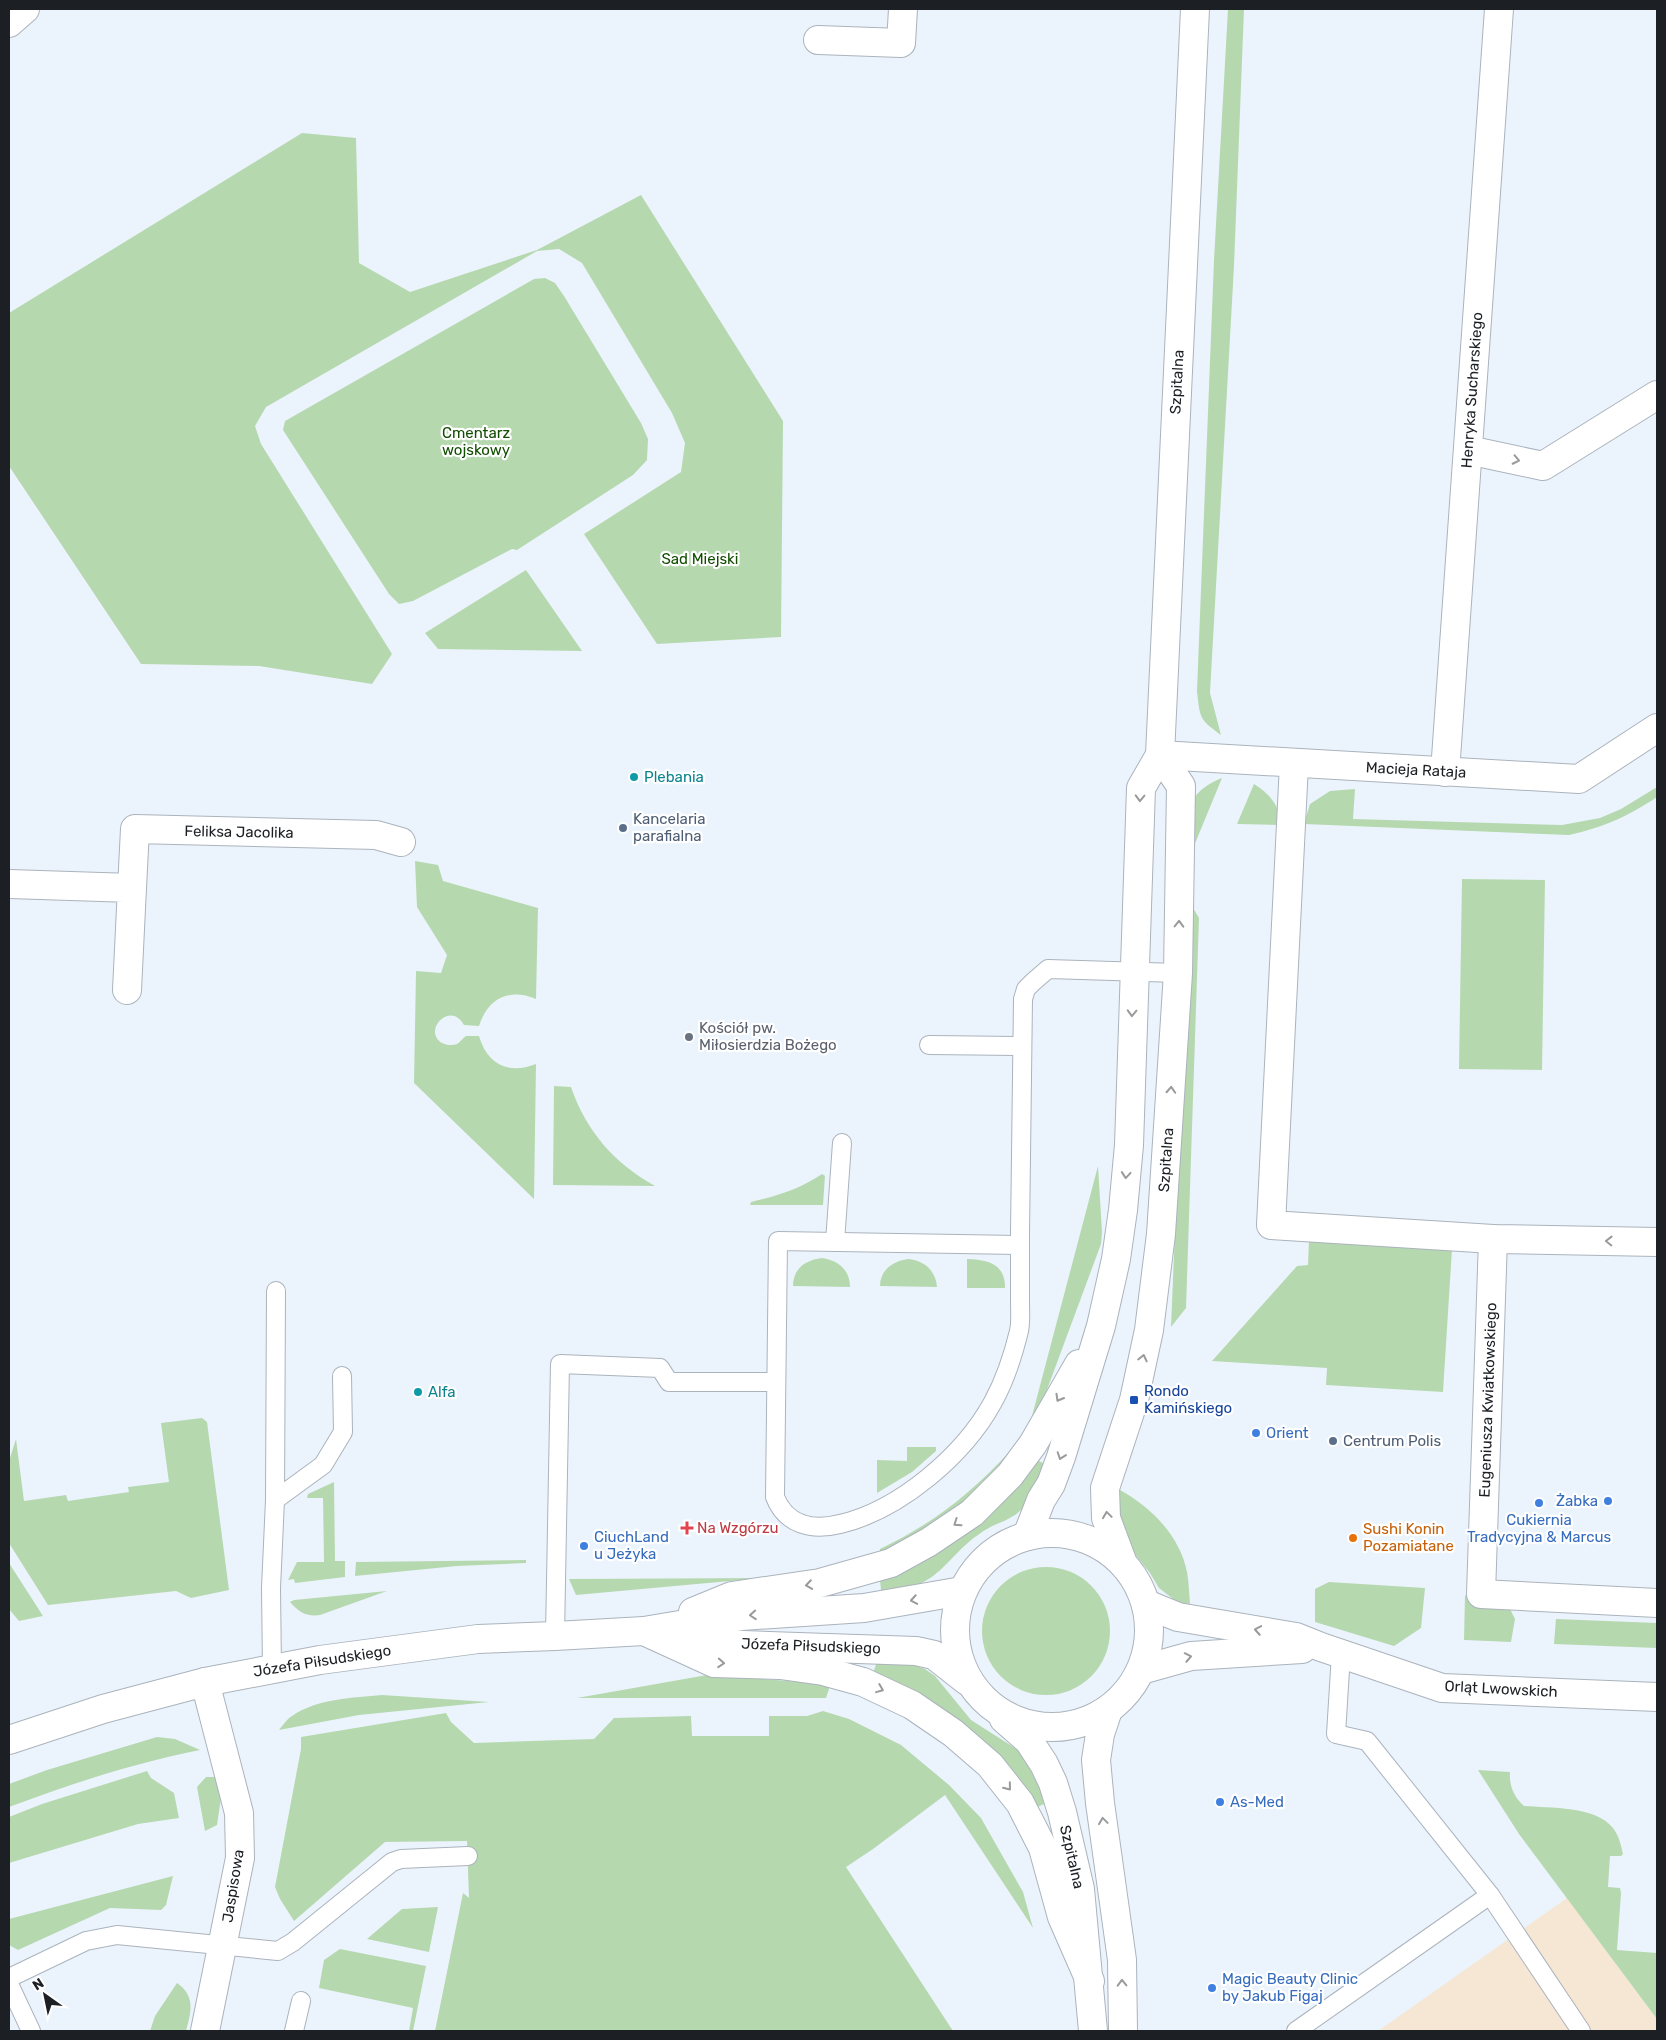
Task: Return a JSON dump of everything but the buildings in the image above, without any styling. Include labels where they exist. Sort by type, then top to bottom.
[{"type":"street","points":[[9,24],[25,9]]},
{"type":"street","points":[[818,40],[901,43],[902,9]]},
{"type":"street","name":"Szpitalna","points":[[1026,1536],[1040,1500],[1051,1484],[1061,1457],[1101,1326],[1116,1258],[1124,1192],[1129,1146],[1141,788],[1160,755],[1195,9]]},
{"type":"street","name":"Henryka Sucharskiego","points":[[1445,772],[1499,9]]},
{"type":"street","points":[[1468,450],[1543,466],[1657,395]]},
{"type":"street","name":"Macieja Rataja","points":[[1160,755],[1579,779],[1657,728]]},
{"type":"street","name":"Szpitalna","points":[[1122,1561],[1106,1518],[1105,1488],[1134,1400],[1150,1330],[1161,1234],[1178,973],[1181,786],[1160,755]]},
{"type":"street","points":[[1294,764],[1271,1225],[1493,1239],[1657,1242]]},
{"type":"street","name":"Feliksa Jacolika","points":[[126,990],[135,829],[376,835],[401,842]]},
{"type":"street","points":[[9,884],[132,888]]},
{"type":"street","name":"Eugeniusza Kwiatkowskiego","points":[[1493,1239],[1482,1594],[1657,1603]]},
{"type":"street","points":[[644,1631],[732,1596],[820,1583],[891,1563],[929,1542],[972,1513],[1010,1474],[1033,1444],[1101,1326]]},
{"type":"street","points":[[1054,1532],[1082,1537],[1107,1549],[1122,1561],[1139,1585],[1146,1604],[1150,1626],[1148,1648],[1141,1670],[1128,1692],[1108,1710],[1080,1724],[1050,1728],[1019,1723],[992,1707],[979,1696],[969,1682],[957,1652],[955,1629],[962,1591],[978,1567],[1000,1548],[1026,1536],[1054,1532]]},
{"type":"street","name":"Józefa Piłsudskiego","points":[[9,1740],[103,1709],[205,1682],[320,1660],[478,1639],[644,1631],[727,1617],[864,1608],[962,1591]]},
{"type":"street","name":"Orląt Lwowskich","points":[[1146,1604],[1178,1617],[1296,1637],[1331,1651],[1442,1688],[1657,1697]]},
{"type":"street","points":[[644,1631],[714,1663],[780,1665],[823,1671],[863,1682],[912,1705],[953,1733],[990,1765],[1020,1803],[1043,1848],[1062,1916],[1090,1981]]},
{"type":"street","name":"Józefa Piłsudskiego","points":[[644,1631],[743,1645],[916,1651],[934,1655],[969,1682]]},
{"type":"street","name":"Orląt Lwowskich","points":[[1141,1670],[1191,1656],[1331,1651]]},
{"type":"street","name":"Jaspisowa","points":[[205,1682],[239,1813],[240,1858],[205,2031]]},
{"type":"street","name":"Szpitalna","points":[[992,1707],[1029,1741],[1044,1764],[1053,1783],[1080,1888],[1090,1981],[1093,2031]]},
{"type":"street","points":[[1108,1710],[1100,1734],[1096,1760],[1100,1803],[1122,1960],[1123,2031]]},
{"type":"lane","points":[[1020,1245],[778,1241],[775,1497],[783,1514],[799,1524],[825,1526],[851,1521],[882,1507],[920,1484],[943,1464],[967,1439],[992,1403],[1003,1383],[1019,1329],[1020,1245],[1022,1046],[1023,999],[1026,990],[1048,969],[1178,973]]},
{"type":"lane","points":[[929,1045],[1022,1046]]},
{"type":"lane","points":[[835,1242],[842,1143]]},
{"type":"lane","points":[[272,1669],[271,1588],[276,1500],[276,1291]]},
{"type":"lane","points":[[555,1636],[560,1364],[660,1368],[669,1382],[776,1382]]},
{"type":"lane","points":[[276,1500],[323,1465],[343,1432],[342,1376]]},
{"type":"lane","points":[[1331,1651],[1336,1734],[1367,1741],[1490,1895],[1581,2031]]},
{"type":"lane","points":[[9,1978],[86,1941],[117,1935],[278,1951],[293,1942],[392,1862],[401,1859],[468,1856]]},
{"type":"lane","points":[[1296,2031],[1490,1895]]},
{"type":"lane","points":[[9,1984],[31,2031]]},
{"type":"lane","points":[[294,2031],[301,2001]]},
{"type":"shaded area","points":[[1567,1898],[1657,2019],[1657,2031],[1378,2031]]},
{"type":"green space","points":[[1228,9],[1244,9],[1234,266],[1210,693],[1221,735],[1208,725],[1202,717],[1197,691],[1214,260]]},
{"type":"green space","name":"Sad Miejski","points":[[302,133],[356,138],[359,263],[410,292],[537,250],[641,195],[783,421],[781,637],[657,644],[584,534],[681,472],[685,443],[672,413],[582,263],[559,249],[537,251],[266,407],[255,426],[261,444],[392,654],[372,684],[259,666],[141,664],[9,466],[9,313]]},
{"type":"green space","name":"Cmentarz wojskowy","points":[[545,278],[555,283],[564,296],[641,423],[648,439],[647,460],[633,475],[517,550],[512,549],[413,601],[399,604],[389,594],[283,430],[285,421],[534,279]]},
{"type":"green space","points":[[526,570],[582,651],[438,649],[425,633]]},
{"type":"green space","points":[[1222,778],[1189,858],[1192,803],[1204,788]]},
{"type":"green space","points":[[1254,784],[1270,797],[1279,812],[1280,825],[1237,824]]},
{"type":"green space","points":[[1657,787],[1657,797],[1636,810],[1615,821],[1569,835],[1304,824],[1310,804],[1330,791],[1355,789],[1353,819],[1562,825],[1600,818],[1621,809]]},
{"type":"green space","points":[[415,861],[438,865],[443,881],[538,908],[536,999],[526,996],[508,995],[494,1002],[488,1008],[479,1026],[464,1025],[458,1018],[452,1016],[440,1020],[436,1025],[435,1032],[437,1038],[442,1043],[449,1045],[457,1044],[466,1036],[479,1036],[487,1054],[500,1065],[516,1068],[536,1064],[534,1199],[414,1083],[416,971],[441,973],[447,955],[417,907]]},
{"type":"green space","points":[[1462,879],[1545,880],[1542,1070],[1459,1069]]},
{"type":"green space","points":[[1189,901],[1199,918],[1186,1308],[1171,1327]]},
{"type":"green space","points":[[554,1086],[571,1087],[585,1118],[603,1144],[627,1167],[655,1186],[553,1185]]},
{"type":"green space","points":[[1098,1166],[1101,1244],[1045,1395],[1035,1417],[1032,1416]]},
{"type":"green space","points":[[822,1174],[825,1176],[823,1205],[750,1205],[751,1202],[797,1188]]},
{"type":"green space","points":[[1309,1240],[1452,1249],[1443,1392],[1326,1385],[1327,1368],[1212,1361],[1297,1266],[1308,1265]]},
{"type":"green space","points":[[822,1258],[833,1261],[842,1267],[848,1276],[850,1287],[793,1286],[795,1275],[801,1266]]},
{"type":"green space","points":[[908,1259],[928,1267],[932,1271],[937,1287],[880,1286],[882,1275],[888,1267]]},
{"type":"green space","points":[[967,1259],[982,1260],[994,1264],[1002,1273],[1005,1288],[967,1288]]},
{"type":"green space","points":[[202,1418],[207,1422],[229,1590],[191,1598],[176,1591],[48,1605],[9,1543],[9,1461],[16,1439],[24,1501],[66,1495],[68,1501],[129,1492],[128,1487],[169,1482],[161,1423]]},
{"type":"green space","points":[[907,1447],[936,1447],[936,1451],[912,1472],[877,1493],[877,1460],[907,1461]]},
{"type":"green space","points":[[1010,1451],[1014,1452],[989,1481],[954,1511],[880,1555],[880,1549],[917,1529],[950,1507],[981,1481]]},
{"type":"green space","points":[[1037,1460],[1047,1465],[1034,1493],[1019,1512],[987,1529],[973,1539],[930,1578],[917,1585],[901,1589],[881,1590],[880,1580]]},
{"type":"green space","points":[[334,1482],[335,1561],[345,1561],[345,1577],[295,1583],[294,1579],[288,1580],[297,1562],[324,1562],[323,1498],[307,1498],[308,1494]]},
{"type":"green space","points":[[1120,1490],[1153,1514],[1178,1546],[1188,1576],[1190,1604],[1177,1602],[1159,1588],[1150,1573],[1130,1548],[1121,1527]]},
{"type":"green space","points":[[526,1560],[526,1563],[457,1566],[355,1576],[356,1562]]},
{"type":"green space","points":[[9,1563],[43,1616],[19,1621],[9,1609]]},
{"type":"green space","points":[[1046,1567],[1070,1572],[1091,1586],[1105,1607],[1110,1631],[1105,1655],[1091,1676],[1070,1690],[1046,1695],[1022,1690],[1001,1676],[987,1655],[982,1631],[987,1607],[1001,1586],[1022,1572]]},
{"type":"green space","points":[[763,1578],[576,1595],[569,1579]]},
{"type":"green space","points":[[1329,1582],[1425,1588],[1421,1628],[1394,1646],[1315,1622],[1315,1589]]},
{"type":"green space","points":[[387,1591],[320,1615],[303,1613],[290,1602],[294,1600]]},
{"type":"green space","points":[[1465,1595],[1483,1608],[1510,1609],[1515,1619],[1511,1642],[1464,1640]]},
{"type":"green space","points":[[1556,1619],[1657,1623],[1657,1648],[1554,1644]]},
{"type":"green space","points":[[877,1662],[914,1665],[925,1669],[935,1676],[971,1720],[1018,1750],[1027,1763],[1041,1792],[1044,1804],[1035,1808],[873,1673]]},
{"type":"green space","points":[[707,1675],[828,1684],[829,1689],[826,1698],[577,1698]]},
{"type":"green space","points":[[382,1695],[489,1702],[359,1715],[279,1730],[290,1717],[302,1710],[324,1702]]},
{"type":"green space","points":[[823,1711],[849,1719],[901,1745],[949,1785],[981,1818],[1023,1892],[1033,1928],[945,1795],[846,1867],[953,2031],[435,2031],[463,1893],[469,1898],[467,1841],[385,1842],[294,1921],[275,1887],[301,1749],[301,1737],[446,1713],[451,1722],[474,1743],[594,1739],[614,1718],[691,1716],[692,1736],[769,1736],[769,1716],[807,1716]]},
{"type":"green space","points":[[157,1737],[175,1739],[200,1750],[151,1761],[103,1775],[9,1807],[9,1784],[47,1770]]},
{"type":"green space","points":[[1478,1770],[1510,1772],[1510,1782],[1513,1791],[1517,1799],[1524,1806],[1584,1812],[1596,1816],[1613,1828],[1621,1844],[1623,1854],[1621,1856],[1610,1856],[1608,1887],[1620,1888],[1621,1893],[1617,1950],[1657,1953],[1657,2019],[1519,1834]]},
{"type":"green space","points":[[147,1771],[151,1778],[174,1793],[179,1818],[138,1824],[9,1863],[9,1817],[42,1804]]},
{"type":"green space","points":[[206,1777],[219,1777],[221,1798],[217,1825],[205,1831],[197,1787]]},
{"type":"green space","points":[[173,1876],[166,1905],[161,1910],[110,1908],[18,1950],[9,1945],[9,1919]]},
{"type":"green space","points":[[438,1907],[429,1952],[367,1939],[402,1909]]},
{"type":"green space","points":[[340,1949],[426,1966],[413,2031],[409,2031],[413,2008],[319,1988],[324,1960]]},
{"type":"green space","points":[[177,1983],[183,1988],[190,1999],[186,2031],[150,2031],[155,2016]]},
{"type":"place","name":"Plebania","points":[[634,777]]},
{"type":"place","name":"Kancelaria parafialna","points":[[623,828]]},
{"type":"place","name":"Kościół pw. Miłosierdzia Bożego","points":[[689,1037]]},
{"type":"place","name":"Alfa","points":[[418,1392]]},
{"type":"place","name":"Rondo Kamińskiego","points":[[1134,1400]]},
{"type":"place","name":"Orient","points":[[1256,1433]]},
{"type":"place","name":"Centrum Polis","points":[[1333,1441]]},
{"type":"place","name":"Żabka","points":[[1608,1501]]},
{"type":"place","name":"Cukiernia Tradycyjna & Marcus","points":[[1539,1503]]},
{"type":"place","name":"Na Wzgórzu","points":[[687,1528]]},
{"type":"place","name":"Sushi Konin Pozamiatane","points":[[1353,1538]]},
{"type":"place","name":"CiuchLand u Jeżyka","points":[[584,1546]]},
{"type":"place","name":"As-Med","points":[[1220,1802]]},
{"type":"place","name":"Magic Beauty Clinic by Jakub Figaj","points":[[1212,1988]]}]
